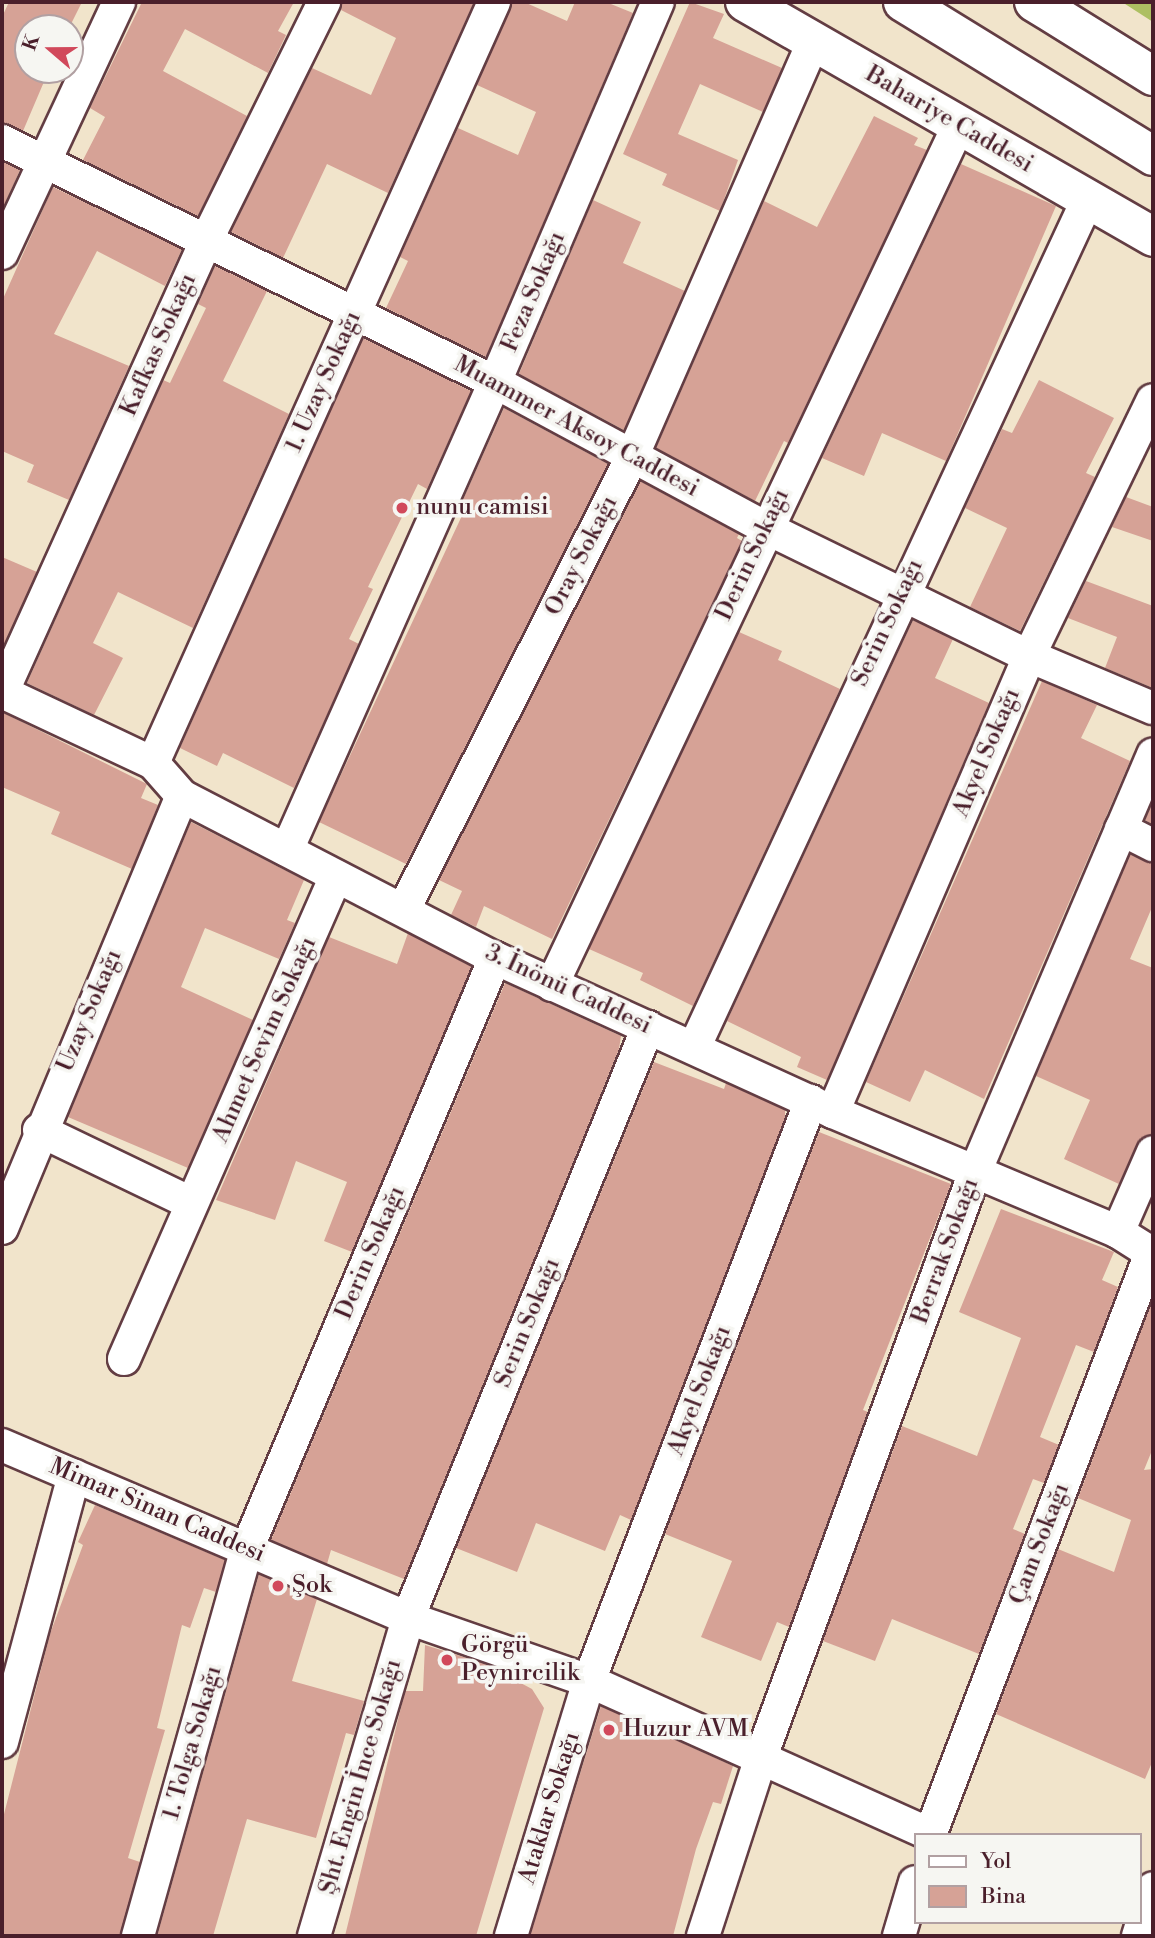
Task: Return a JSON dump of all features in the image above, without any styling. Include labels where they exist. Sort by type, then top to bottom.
[{"type":"main road","name":"Bahariye Caddesi","points":[[745,2],[1153,237]]},
{"type":"main road","points":[[903,2],[1153,156]]},
{"type":"main road","points":[[1034,2],[1153,76]]},
{"type":"street","points":[[2,253],[119,2]]},
{"type":"street","name":"Kafkas Sokağı","points":[[2,692],[205,243],[324,2]]},
{"type":"street","name":"1. Uzay Sokağı","points":[[153,763],[494,2]]},
{"type":"street","name":"Feza Sokağı","points":[[287,850],[495,382],[658,2]]},
{"type":"street","name":"Oray Sokağı","points":[[404,909],[632,457],[813,43]]},
{"type":"street","name":"Derin Sokağı","points":[[552,985],[958,127]]},
{"type":"street","name":"Muammer Aksoy Caddesi","points":[[2,141],[46,160],[205,243],[356,312],[495,382],[766,528],[1029,656],[1153,708]]},
{"type":"street","name":"Serin Sokağı","points":[[694,1048],[901,594],[1088,199]]},
{"type":"street","name":"Akyel Sokağı","points":[[589,1681],[822,1107],[1029,656],[1153,400]]},
{"type":"street","name":"3. İnönü Caddesi","points":[[2,692],[153,763],[182,796],[495,958],[822,1107],[1118,1232],[1152,1254]]},
{"type":"street","name":"Berrak Sokağı","points":[[704,1936],[761,1756],[975,1172],[1153,754]]},
{"type":"street","name":"Uzay Sokağı","points":[[2,1227],[39,1130],[182,796]]},
{"type":"street","points":[[1121,829],[1153,845]]},
{"type":"street","name":"Ahmet Sevim Sokağı","points":[[124,1359],[336,876]]},
{"type":"street","name":"Derin Sokağı","points":[[247,1549],[495,958]]},
{"type":"street","name":"Serin Sokağı","points":[[408,1618],[648,1027]]},
{"type":"street","points":[[39,1130],[191,1203]]},
{"type":"street","points":[[1118,1232],[1153,1152]]},
{"type":"street","name":"Çam Sokağı","points":[[931,1833],[1152,1254]]},
{"type":"street","name":"Mimar Sinan Caddesi","points":[[2,1445],[408,1618],[589,1681],[761,1756],[926,1833]]},
{"type":"street","points":[[2,1742],[74,1476]]},
{"type":"street","name":"1. Tolga Sokağı","points":[[138,1936],[247,1549]]},
{"type":"street","name":"Şht. Engin İnce Sokağı","points":[[314,1936],[408,1618]]},
{"type":"street","name":"Ataklar Sokağı","points":[[511,1936],[589,1681]]},
{"type":"street","points":[[899,1936],[914,1885]]},
{"type":"street","points":[[1141,1929],[1153,1888]]},
{"type":"green space","points":[[1122,2],[1153,2],[1153,22]]},
{"type":"building","points":[[9,2],[82,2],[76,14],[14,14],[14,84],[43,84],[23,131],[2,123],[2,17]]},
{"type":"building","points":[[142,2],[294,2],[278,31],[286,35],[268,73],[185,29],[163,71],[247,116],[198,216],[83,160],[105,117],[90,108]]},
{"type":"building","points":[[342,2],[474,2],[388,193],[327,164],[283,258],[231,232],[312,68],[371,95],[396,38],[341,10]]},
{"type":"building","points":[[512,2],[524,2],[567,21],[575,2],[606,2],[633,13],[486,357],[386,308],[408,261],[400,257],[458,128],[518,155],[536,112],[477,85]]},
{"type":"building","points":[[690,2],[724,14],[713,38],[782,68],[763,112],[700,84],[678,134],[738,160],[720,211],[662,185],[667,174],[623,154]]},
{"type":"building","points":[[874,116],[918,138],[914,145],[927,150],[788,443],[784,441],[755,501],[656,448],[764,201],[817,227]]},
{"type":"building","points":[[2,161],[20,170],[2,210]]},
{"type":"building","points":[[961,164],[1056,206],[946,461],[882,433],[864,476],[822,458]]},
{"type":"building","points":[[53,187],[182,249],[165,286],[97,251],[54,334],[129,366],[69,500],[27,482],[34,465],[2,451],[2,301]]},
{"type":"building","points":[[593,200],[641,222],[623,263],[685,291],[624,430],[519,374]]},
{"type":"building","points":[[215,266],[267,291],[223,381],[289,414],[193,628],[118,592],[93,643],[123,658],[94,715],[27,683],[163,380],[170,383],[206,308],[198,304]]},
{"type":"building","points":[[363,338],[471,391],[427,489],[418,484],[368,587],[373,589],[349,639],[359,644],[294,788],[223,753],[217,766],[180,748]]},
{"type":"building","points":[[1039,380],[1114,418],[1086,473],[1095,477],[1020,631],[970,607],[1007,528],[965,508],[1002,429],[1012,433]]},
{"type":"building","points":[[504,408],[608,464],[406,864],[319,822],[466,507],[461,504]]},
{"type":"building","points":[[640,481],[739,534],[737,538],[742,541],[552,939],[484,906],[476,927],[451,915],[462,891],[439,880]]},
{"type":"building","points":[[1126,497],[1153,507],[1153,541],[1112,527]]},
{"type":"building","points":[[2,557],[37,572],[2,649]]},
{"type":"building","points":[[1086,581],[1153,606],[1153,688],[1105,668],[1117,637],[1068,618]]},
{"type":"building","points":[[913,620],[953,639],[935,678],[989,703],[827,1080],[797,1067],[801,1057],[727,1021]]},
{"type":"building","points":[[739,632],[782,651],[778,660],[840,689],[693,1006],[640,980],[643,973],[589,949]]},
{"type":"building","points":[[1042,681],[1097,705],[1081,738],[1130,761],[984,1099],[925,1070],[910,1102],[866,1082]]},
{"type":"building","points":[[2,712],[147,784],[141,798],[158,805],[132,869],[51,834],[60,812],[2,787]]},
{"type":"building","points":[[1153,800],[1153,825],[1145,820]]},
{"type":"building","points":[[191,822],[304,880],[287,920],[295,923],[279,959],[205,928],[181,987],[253,1020],[188,1168],[68,1117]]},
{"type":"building","points":[[1130,854],[1153,863],[1153,905],[1130,959],[1153,968],[1153,1134],[1137,1144],[1119,1184],[1064,1159],[1090,1100],[1036,1076]]},
{"type":"building","points":[[408,933],[472,967],[352,1252],[324,1241],[347,1182],[296,1161],[275,1220],[216,1200],[329,937],[397,964]]},
{"type":"building","points":[[505,983],[621,1036],[619,1049],[404,1579],[331,1550],[327,1564],[271,1540]]},
{"type":"building","points":[[654,1062],[724,1089],[726,1083],[785,1110],[785,1118],[631,1520],[620,1515],[605,1551],[536,1523],[517,1572],[456,1548]]},
{"type":"building","points":[[819,1132],[951,1184],[863,1410],[868,1412],[789,1627],[777,1622],[761,1661],[701,1637],[732,1561],[665,1534]]},
{"type":"building","points":[[1001,1209],[1114,1252],[1102,1280],[1118,1287],[1094,1352],[1076,1345],[1040,1437],[1059,1445],[1044,1483],[1033,1479],[1013,1529],[1025,1534],[979,1654],[892,1619],[875,1661],[823,1641],[902,1426],[977,1456],[1021,1338],[959,1312]]},
{"type":"building","points":[[1152,1301],[1153,1448],[1144,1470],[1153,1469],[1153,1760],[1145,1779],[996,1714],[1058,1549],[1114,1572],[1131,1520],[1078,1498]]},
{"type":"building","points":[[95,1505],[225,1560],[216,1592],[204,1588],[190,1628],[182,1625],[157,1728],[165,1730],[128,1858],[140,1862],[120,1936],[2,1936],[2,1822],[50,1634],[83,1545],[78,1542]]},
{"type":"building","points":[[259,1574],[317,1599],[292,1681],[364,1701],[354,1735],[346,1733],[316,1838],[247,1819],[213,1936],[157,1936]]},
{"type":"building","points":[[425,1645],[483,1663],[532,1689],[544,1708],[476,1936],[345,1936],[405,1691],[423,1691]]},
{"type":"building","points":[[601,1706],[733,1766],[721,1804],[713,1802],[696,1849],[673,1936],[530,1936]]},
{"type":"place","name":"nunu camisi","points":[[402,508]]},
{"type":"place","name":"Şok","points":[[278,1586]]},
{"type":"place","name":"Görgü Peynircilik","points":[[447,1660]]},
{"type":"place","name":"Huzur AVM","points":[[609,1730]]}]
